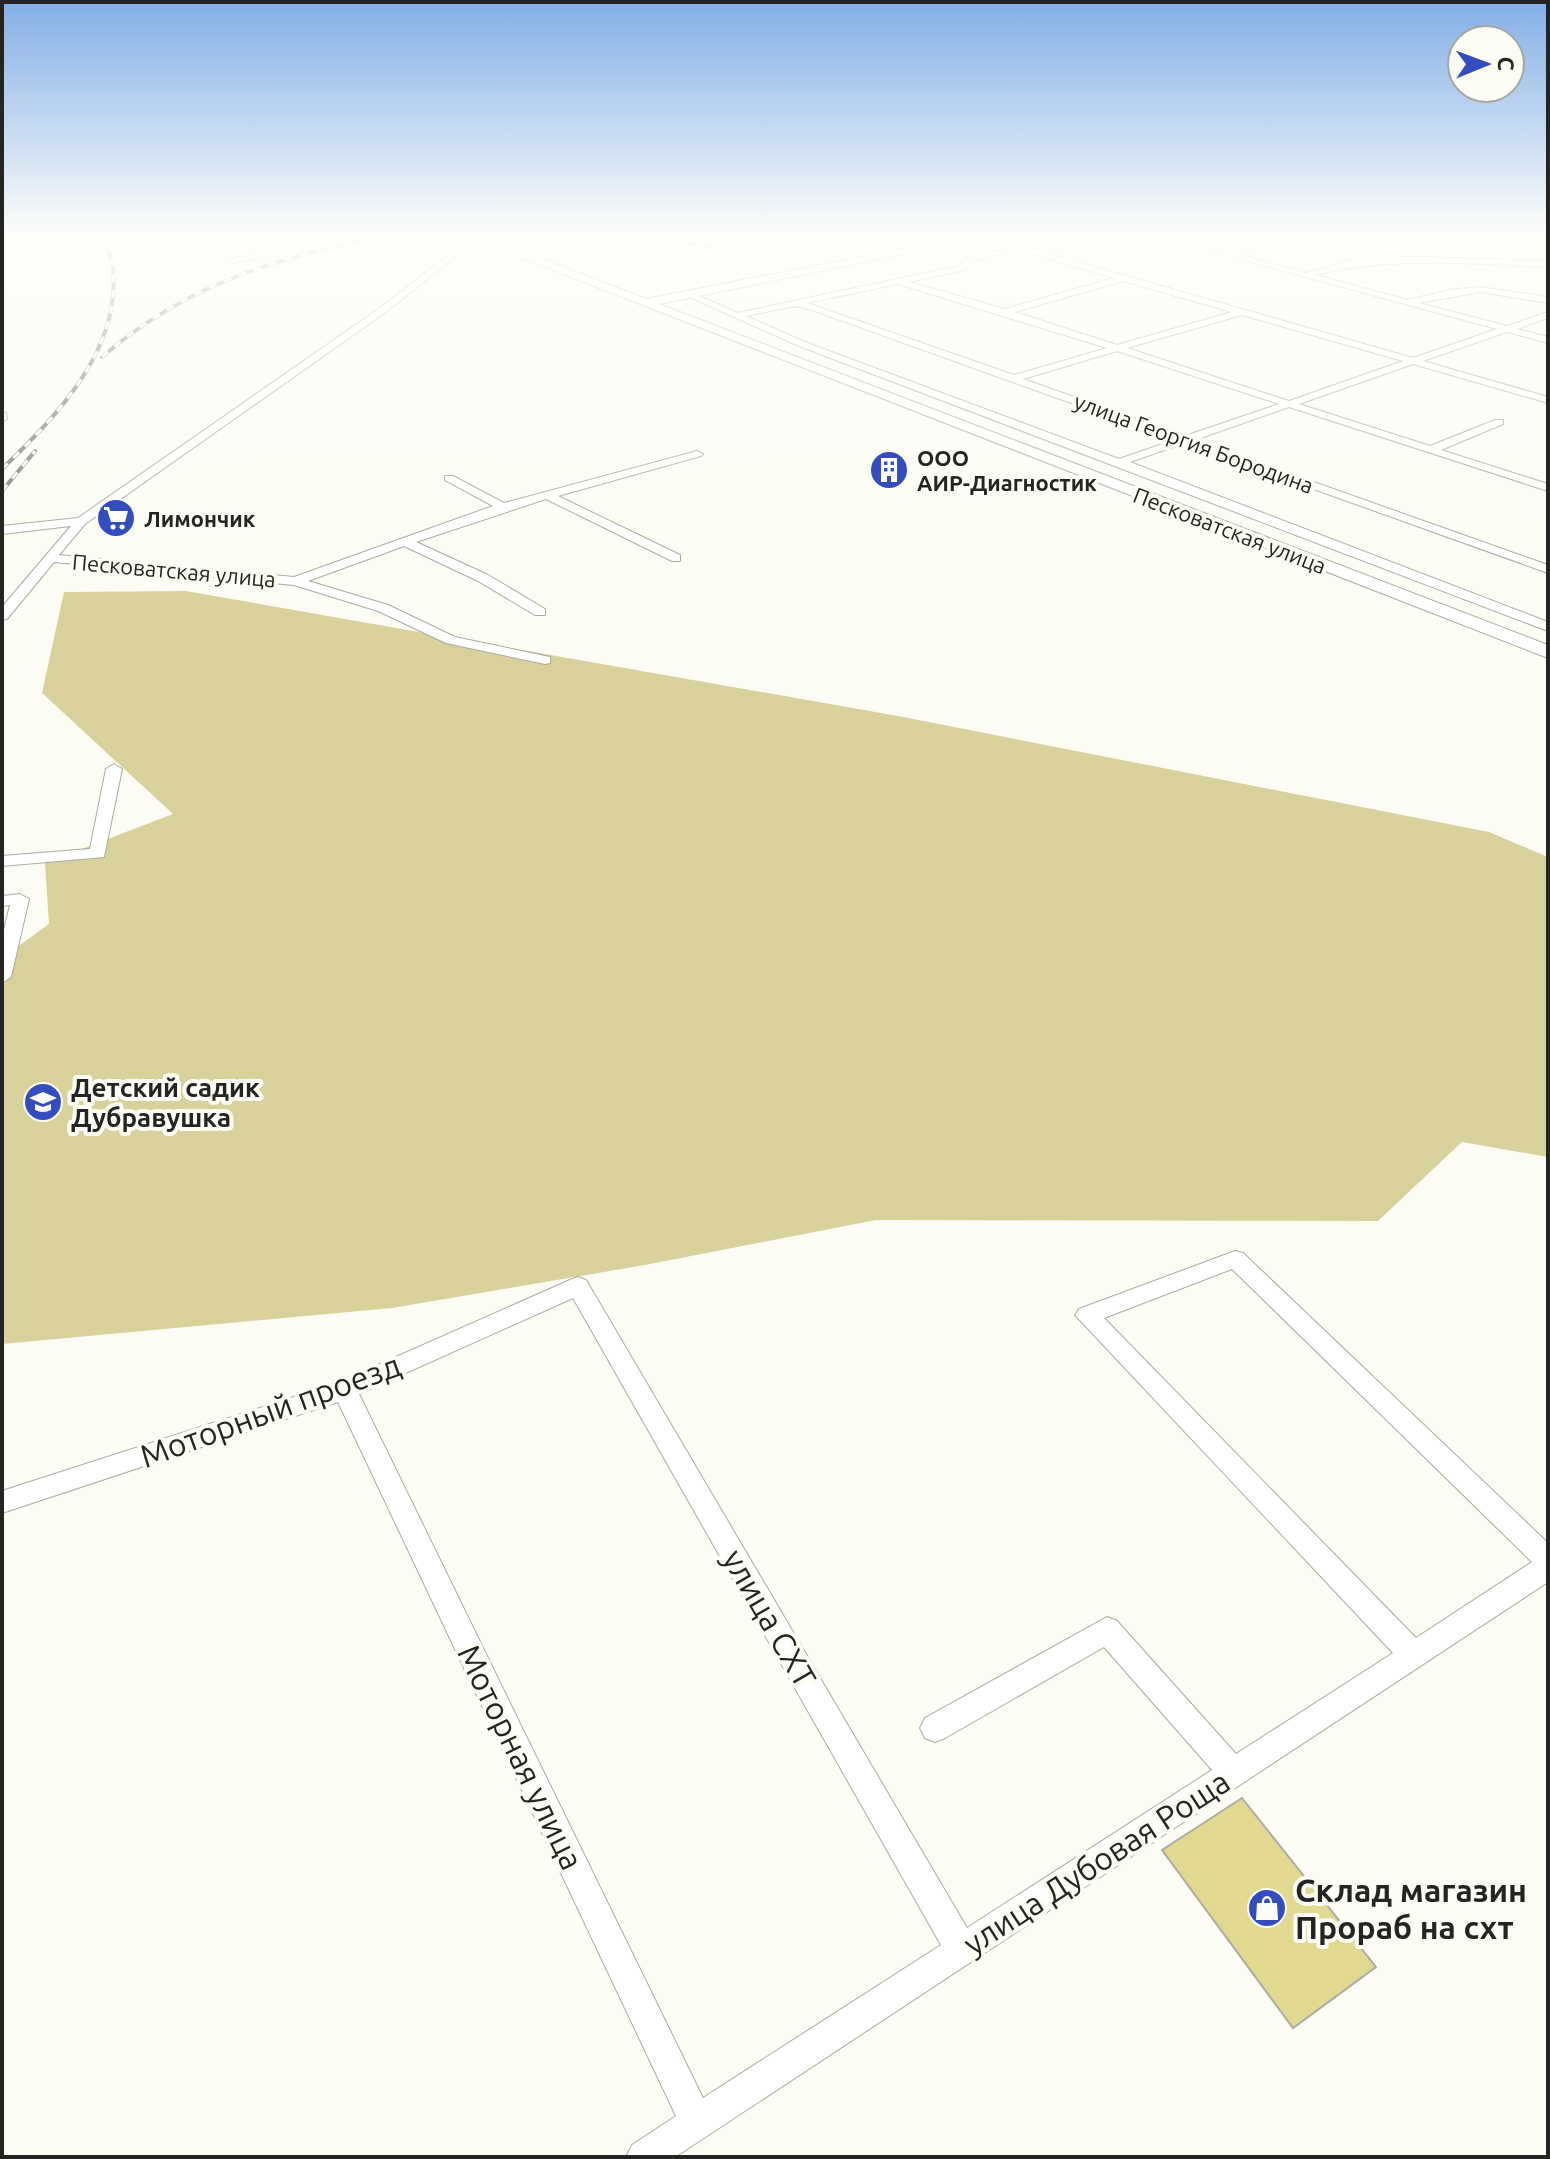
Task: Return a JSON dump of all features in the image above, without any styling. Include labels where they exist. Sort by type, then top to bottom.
[{"type":"main road","name":"Песковатская улица","points":[[730,334],[1548,652]]},
{"type":"street","points":[[2,616],[81,521],[350,334]]},
{"type":"street","points":[[777,334],[1548,627]]},
{"type":"street","name":"улица Георгия Бородина","points":[[882,334],[1548,569]]},
{"type":"street","points":[[1072,334],[1548,488]]},
{"type":"street","points":[[1012,379],[1166,334]]},
{"type":"street","points":[[1318,334],[1548,400]]},
{"type":"street","points":[[1120,462],[1492,334]]},
{"type":"street","points":[[1524,334],[1548,340]]},
{"type":"street","points":[[1431,450],[1499,422]]},
{"type":"street","name":"Песковатская улица","points":[[295,581],[503,507],[697,454]]},
{"type":"street","points":[[449,478],[503,507]]},
{"type":"street","points":[[548,495],[676,558]]},
{"type":"street","points":[[2,530],[81,521]]},
{"type":"street","points":[[405,542],[483,578],[540,612]]},
{"type":"street","name":"Песковатская улица","points":[[52,558],[295,581],[383,608],[451,640],[545,660]]},
{"type":"street","points":[[2,861],[98,853],[114,769]]},
{"type":"street","points":[[2,901],[20,899],[2,977]]},
{"type":"street","points":[[1414,1655],[1087,1315],[1235,1259],[1548,1560]]},
{"type":"street","name":"Моторный проезд","points":[[2,1502],[345,1390],[578,1286]]},
{"type":"street","name":"улица СХТ","points":[[578,1286],[962,1950]]},
{"type":"street","name":"Моторная улица","points":[[345,1390],[697,2123]]},
{"type":"street","name":"улица Дубовая Роща","points":[[644,2157],[1548,1567]]},
{"type":"street","points":[[935,1728],[1107,1630],[1234,1773]]},
{"type":"shaded area","points":[[186,591],[898,716],[1489,832],[1548,857],[1548,1157],[1462,1142],[1378,1221],[876,1220],[645,1265],[392,1308],[2,1344],[2,958],[49,924],[45,863],[173,814],[42,693],[64,592]]},
{"type":"building","name":"Склад магазин Прораб на схт","points":[[1242,1798],[1376,1967],[1293,2028],[1162,1850]]},
{"type":"railway","points":[[2,469],[63,404],[81,380],[104,334]]},
{"type":"railway","points":[[102,357],[132,334]]},
{"type":"railway","points":[[2,491],[35,451]]},
{"type":"place","name":"ООО АИР-Диагностик","points":[[889,470]]},
{"type":"place","name":"Лимончик","points":[[116,518]]},
{"type":"place","name":"Детский садик Дубравушка","points":[[43,1102]]},
{"type":"place","name":"Склад магазин Прораб на схт","points":[[1267,1908]]}]
